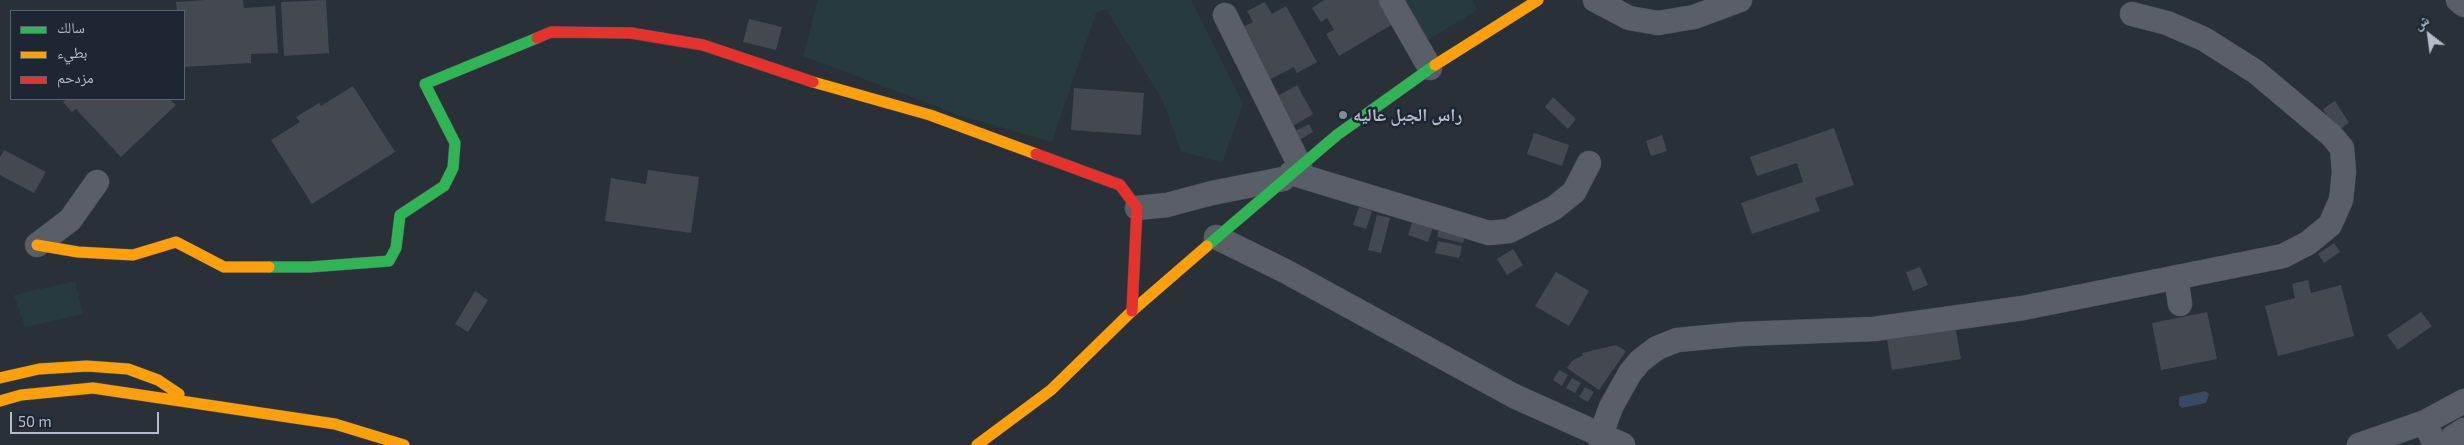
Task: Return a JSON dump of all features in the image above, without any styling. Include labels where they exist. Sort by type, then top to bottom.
[{"type":"street","points":[[1391,0],[1430,68]]},
{"type":"street","points":[[977,445],[1051,390],[1132,311],[1291,173],[1378,104],[1430,68],[1538,0]]},
{"type":"street","points":[[1594,0],[1629,18],[1658,24],[1694,17],[1740,0]]},
{"type":"street","points":[[2458,0],[2464,5]]},
{"type":"street","points":[[1601,439],[1610,407],[1630,373],[1640,361],[1657,348],[1678,340],[1741,334],[1874,329],[2023,308],[2283,256],[2308,243],[2330,225],[2341,200],[2344,172],[2342,148],[2331,134],[2256,72],[2204,39],[2167,23],[2132,14]]},
{"type":"street","points":[[1224,15],[1291,173]]},
{"type":"street","points":[[37,245],[78,252],[133,255],[176,242],[224,267],[310,267],[389,261],[396,248],[400,215],[444,186],[454,168],[455,143],[425,84],[550,32],[631,33],[703,45],[836,89],[930,115],[1120,185],[1136,208],[1132,311]]},
{"type":"street","points":[[1136,208],[1167,204],[1291,173],[1489,233],[1509,231],[1531,222],[1554,208],[1574,192],[1589,163]]},
{"type":"street","points":[[37,245],[70,220],[97,182]]},
{"type":"street","points":[[1216,237],[1286,271],[1514,396],[1601,439],[1623,445]]},
{"type":"street","points":[[2176,276],[2180,304]]},
{"type":"street","points":[[0,378],[39,369],[87,366],[128,369],[158,380],[189,401]]},
{"type":"street","points":[[0,401],[21,395],[93,388],[335,424],[404,445]]},
{"type":"street","points":[[2359,445],[2425,422],[2464,401]]},
{"type":"street","points":[[2425,422],[2435,445]]},
{"type":"street","points":[[335,424],[360,445]]},
{"type":"street","points":[[2457,445],[2453,437],[2464,430]]},
{"type":"green space","points":[[818,0],[1191,0],[1243,104],[1222,163],[1181,151],[1162,99],[1106,9],[1096,13],[1052,142],[962,116],[803,56]]},
{"type":"green space","points":[[1404,0],[1473,0],[1477,10],[1427,41]]},
{"type":"green space","points":[[75,281],[83,314],[25,327],[14,295]]},
{"type":"water","points":[[2205,391],[2209,394],[2206,403],[2182,408],[2179,405],[2179,397]]},
{"type":"building","points":[[243,0],[244,8],[275,6],[278,53],[251,54],[251,63],[185,67],[185,10],[177,10],[176,2]]},
{"type":"building","points":[[326,0],[329,53],[284,56],[281,2]]},
{"type":"building","points":[[1324,0],[1379,0],[1393,24],[1339,56],[1326,34],[1334,30],[1327,18],[1321,22],[1312,8]]},
{"type":"building","points":[[1265,2],[1272,14],[1286,6],[1317,62],[1297,73],[1294,67],[1269,80],[1241,28],[1253,22],[1247,11]]},
{"type":"building","points":[[749,19],[782,27],[776,50],[743,42]]},
{"type":"building","points":[[1297,85],[1313,114],[1288,129],[1271,100]]},
{"type":"building","points":[[353,86],[395,152],[312,204],[271,140],[300,122],[296,117],[319,103],[321,106]]},
{"type":"building","points":[[1074,88],[1144,93],[1141,135],[1071,130]]},
{"type":"building","points":[[1553,97],[1576,119],[1568,129],[1545,107]]},
{"type":"building","points":[[66,100],[170,100],[176,105],[121,157],[76,109],[72,112],[63,102]]},
{"type":"building","points":[[2335,101],[2349,123],[2337,131],[2323,109]]},
{"type":"building","points":[[1309,124],[1313,132],[1296,142],[1291,133]]},
{"type":"building","points":[[1834,128],[1854,185],[1815,198],[1820,211],[1752,234],[1741,203],[1803,182],[1797,163],[1757,176],[1750,157]]},
{"type":"building","points":[[1534,133],[1569,145],[1562,166],[1527,154]]},
{"type":"building","points":[[1662,135],[1667,151],[1651,156],[1646,141]]},
{"type":"building","points":[[4,150],[46,172],[34,193],[0,175],[0,157]]},
{"type":"building","points":[[648,170],[699,177],[691,233],[605,221],[611,178],[646,184]]},
{"type":"building","points":[[1359,207],[1372,211],[1366,229],[1353,225]]},
{"type":"building","points":[[1377,215],[1390,218],[1381,253],[1368,250]]},
{"type":"building","points":[[1413,220],[1433,227],[1428,242],[1408,235]]},
{"type":"building","points":[[1440,226],[1466,233],[1463,243],[1437,237]]},
{"type":"building","points":[[1438,241],[1462,246],[1459,258],[1435,253]]},
{"type":"building","points":[[2334,243],[2340,252],[2324,263],[2318,254]]},
{"type":"building","points":[[1513,249],[1523,265],[1507,275],[1497,259]]},
{"type":"building","points":[[1920,267],[1928,285],[1913,291],[1906,272]]},
{"type":"building","points":[[1556,272],[1589,291],[1569,326],[1535,306]]},
{"type":"building","points":[[2308,280],[2311,293],[2341,285],[2354,336],[2278,356],[2265,306],[2295,298],[2292,284]]},
{"type":"building","points":[[475,291],[488,300],[468,332],[455,324]]},
{"type":"building","points":[[2207,312],[2217,359],[2161,370],[2152,323]]},
{"type":"building","points":[[2421,312],[2432,326],[2398,350],[2387,335]]},
{"type":"building","points":[[1955,325],[1961,359],[1892,370],[1886,333]]},
{"type":"building","points":[[1616,345],[1626,351],[1599,390],[1567,368],[1572,361],[1583,355],[1582,353]]},
{"type":"building","points":[[1559,370],[1568,375],[1562,386],[1553,380]]},
{"type":"building","points":[[1572,378],[1581,383],[1575,393],[1566,388]]},
{"type":"building","points":[[1585,387],[1594,392],[1588,402],[1579,397]]},
{"type":"traffic: fast","points":[[269,267],[310,267],[389,261],[396,248],[400,215],[444,186],[453,168],[455,143],[425,84],[537,38]]},
{"type":"traffic: fast","points":[[1207,246],[1337,135],[1435,65]]},
{"type":"traffic: slow","points":[[1435,65],[1538,0]]},
{"type":"traffic: slow","points":[[813,82],[930,115],[1036,154]]},
{"type":"traffic: slow","points":[[37,245],[78,252],[133,255],[176,242],[224,267],[269,267]]},
{"type":"traffic: slow","points":[[977,445],[1051,390],[1132,311],[1207,246]]},
{"type":"traffic: slow","points":[[0,378],[39,369],[87,366],[128,369],[158,380],[179,394]]},
{"type":"traffic: slow","points":[[0,401],[21,395],[93,388],[335,424],[404,445]]},
{"type":"traffic: jam","points":[[537,38],[551,32],[631,33],[703,45],[813,82]]},
{"type":"traffic: jam","points":[[1036,154],[1120,185],[1137,208],[1132,311]]},
{"type":"place","name":"راس الجبل عاليه","points":[[1343,115]]}]
